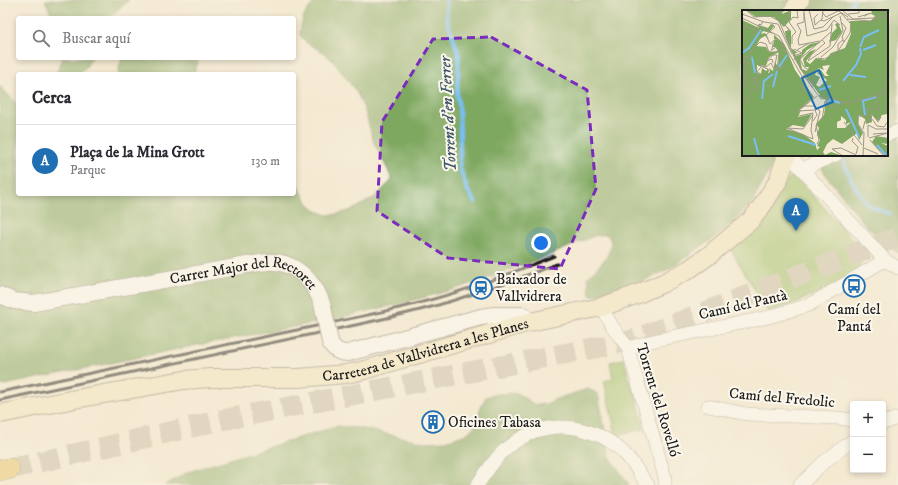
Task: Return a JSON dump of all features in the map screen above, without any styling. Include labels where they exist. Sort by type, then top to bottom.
[{"type":"main road","points":[[794,10],[800,0]]},
{"type":"main road","name":"Carretera de Vallvidrera a les Planes","points":[[0,414],[82,397],[184,380],[210,378],[298,378],[346,374],[366,370],[530,322],[601,307],[638,294],[688,270],[708,256],[751,220],[778,182],[788,156]]},
{"type":"street","points":[[888,136],[898,131]]},
{"type":"street","points":[[789,156],[803,169],[885,260],[897,268]]},
{"type":"street","points":[[803,169],[832,156]]},
{"type":"street","name":"Camí del Pantà","points":[[628,348],[652,341],[769,317],[809,304],[885,260]]},
{"type":"street","name":"Carrer Major del Rectoret","points":[[0,295],[14,301],[34,303],[247,265],[275,262],[293,268],[310,282],[319,295],[332,347],[341,353],[348,353],[481,317],[494,315],[523,315],[530,322]]},
{"type":"street","name":"Torrent del Rovelló","points":[[601,307],[612,326],[628,348],[665,478],[665,485]]},
{"type":"street","name":"Camí del Fredolic","points":[[708,406],[746,414],[850,420]]},
{"type":"street","points":[[886,422],[898,418]]},
{"type":"street","points":[[477,485],[507,447],[520,438],[548,428],[564,427],[595,434],[609,441],[624,453],[648,485]]},
{"type":"street","points":[[800,485],[820,465],[850,442]]},
{"type":"highlighted area","points":[[491,37],[587,90],[596,189],[560,269],[448,258],[377,211],[382,122],[433,39]]},
{"type":"green space","points":[[45,0],[129,0],[111,16],[52,16]]},
{"type":"green space","points":[[317,0],[898,0],[898,253],[867,227],[828,178],[815,156],[888,156],[888,10],[742,10],[742,156],[785,156],[772,167],[752,203],[724,231],[669,269],[622,291],[590,296],[588,276],[608,255],[611,244],[607,234],[594,236],[481,281],[399,304],[320,322],[197,345],[0,386],[0,86],[16,103],[16,196],[296,196],[296,182],[309,205],[317,211],[327,215],[338,214],[358,207],[375,197],[392,180],[374,143],[365,111],[357,93],[332,60],[324,53],[307,43],[300,35],[301,24],[309,8]]},
{"type":"green space","points":[[62,60],[91,60],[80,72],[57,72]]},
{"type":"green space","points":[[121,60],[196,60],[198,63],[194,72],[118,72]]},
{"type":"green space","points":[[793,173],[865,253],[862,262],[851,278],[795,303],[768,312],[731,250]]},
{"type":"green space","points":[[624,359],[631,387],[634,387],[644,429],[616,435],[604,381],[613,379],[610,362]]},
{"type":"green space","points":[[588,389],[598,394],[610,457],[629,485],[165,485],[188,472],[337,426],[358,428],[424,442],[446,441],[466,434],[474,427],[486,397],[496,394],[517,393],[535,405],[546,404],[556,399]]},
{"type":"waterway","name":"Torrent d'en Ferrer","points":[[446,0],[447,20],[459,55],[457,94],[459,106],[460,168],[467,189],[475,202]]},
{"type":"waterway","points":[[848,10],[854,0]]},
{"type":"waterway","points":[[841,156],[851,180],[865,202],[870,206],[890,214]]},
{"type":"tunnel","points":[[9,469],[222,420],[630,341],[898,237]]},
{"type":"railway","points":[[335,322],[446,296],[554,256]]},
{"type":"railway","points":[[337,329],[435,306],[512,281],[557,264]]},
{"type":"railway","points":[[0,392],[321,325]]},
{"type":"railway","points":[[0,400],[323,332]]},
{"type":"place","name":"Plaça de la Mina Grott","points":[[796,231]]},
{"type":"place","name":"Camí del Pantá","points":[[854,286]]},
{"type":"place","name":"Baixador de Vallvidrera","points":[[481,288]]},
{"type":"place","name":"Oficines Tabasa","points":[[433,422]]}]
